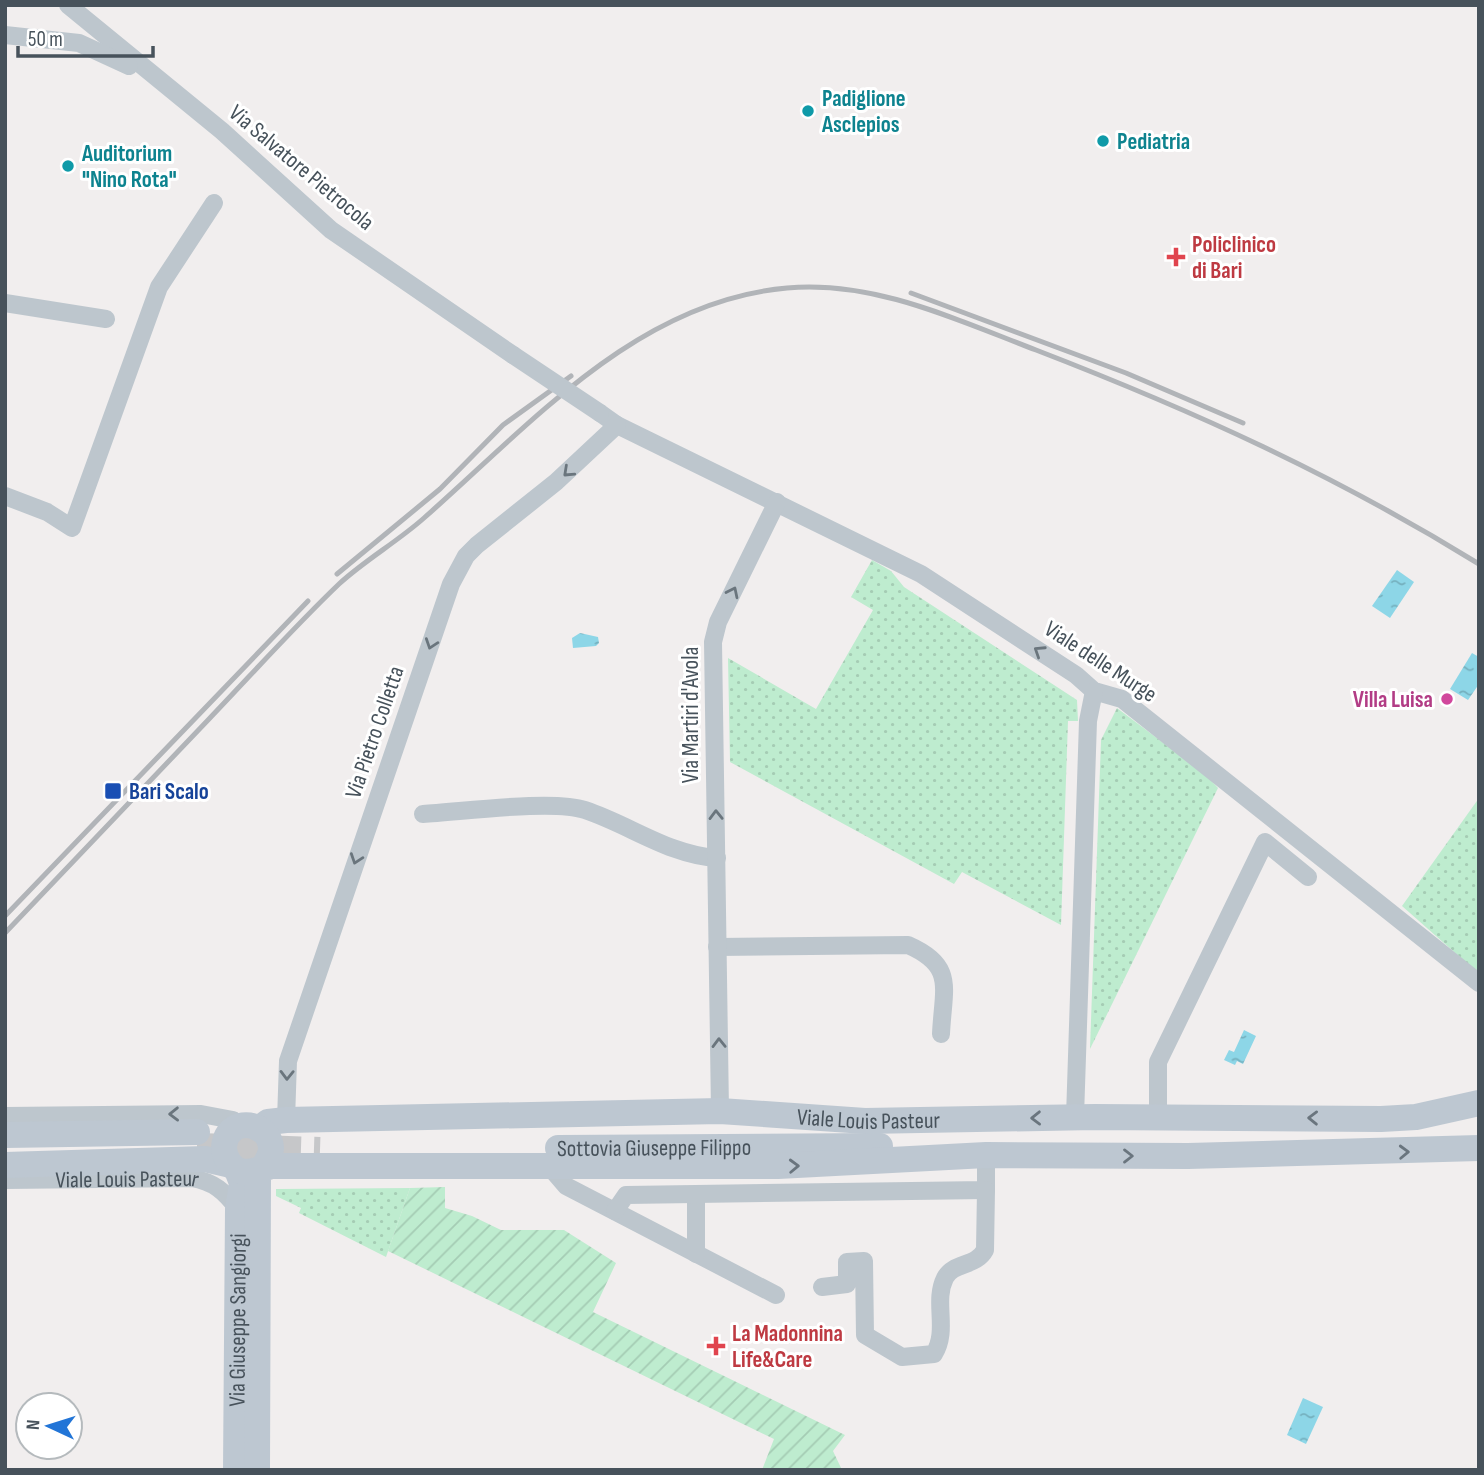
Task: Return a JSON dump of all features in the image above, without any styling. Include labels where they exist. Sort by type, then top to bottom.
[{"type":"main road","name":"Viale Louis Pasteur","points":[[249,1127],[286,1119],[720,1111],[864,1121],[1075,1117],[1416,1117],[1479,1103]]},
{"type":"main road","name":"Sottovia Giuseppe Filippo","points":[[864,1121],[766,1129],[320,1143],[882,1146],[986,1155]]},
{"type":"main road","points":[[249,1127],[266,1134],[271,1148],[243,1168],[224,1152],[224,1144],[231,1130],[249,1127]]},
{"type":"main road","points":[[5,1135],[197,1139],[5,1150]]},
{"type":"main road","name":"Viale Louis Pasteur","points":[[5,1165],[205,1160],[243,1168],[548,1165],[778,1167],[986,1155],[1188,1156],[1479,1148]]},
{"type":"main road","name":"Via Giuseppe Sangiorgi","points":[[236,1470],[238,1209],[243,1168]]},
{"type":"main road","name":"Via Giuseppe Sangiorgi","points":[[243,1168],[258,1185],[257,1470]]},
{"type":"main road","points":[[229,1470],[236,1443]]},
{"type":"street","name":"Via Salvatore Pietrocola","points":[[68,5],[180,96],[331,230],[617,425]]},
{"type":"street","points":[[5,35],[79,43],[153,76]]},
{"type":"street","points":[[5,496],[47,512],[72,528],[159,287],[214,203]]},
{"type":"street","points":[[5,303],[106,319]]},
{"type":"street","name":"Viale delle Murge","points":[[617,425],[933,581],[1076,675],[1094,691],[1122,699],[1479,983]]},
{"type":"street","name":"Via Pietro Colletta","points":[[286,1119],[288,1061],[451,584],[466,556],[477,545],[556,482],[617,425]]},
{"type":"street","name":"Via Martiri d'Avola","points":[[720,1111],[713,642],[718,622],[777,502]]},
{"type":"street","points":[[1075,1117],[1088,721],[1094,691]]},
{"type":"street","points":[[423,814],[529,807],[584,809],[691,856],[717,858]]},
{"type":"street","points":[[1158,1117],[1158,1062],[1259,837],[1308,877]]},
{"type":"street","points":[[717,947],[908,945],[931,955],[943,972],[941,1034]]},
{"type":"street","points":[[5,1116],[201,1114],[233,1120],[249,1127]]},
{"type":"street","points":[[822,1287],[847,1283],[847,1262],[864,1261],[865,1335],[902,1357],[934,1354],[942,1342],[943,1281],[951,1270],[979,1258],[985,1250],[986,1155]]},
{"type":"street","points":[[548,1165],[566,1186],[776,1295]]},
{"type":"street","name":"Viale Louis Pasteur","points":[[5,1180],[192,1178],[208,1181],[224,1191],[238,1209]]},
{"type":"street","points":[[615,1211],[626,1195],[986,1190]]},
{"type":"street","points":[[696,1194],[696,1254]]},
{"type":"green space","points":[[872,560],[891,571],[904,587],[1077,700],[1078,721],[1068,721],[1061,925],[962,872],[954,884],[730,762],[728,658],[816,709],[873,610],[851,597]]},
{"type":"green space","points":[[1117,708],[1206,775],[1218,788],[1090,1049],[1101,740]]},
{"type":"green space","points":[[1479,798],[1479,974],[1402,906]]},
{"type":"green space","points":[[445,1187],[445,1208],[472,1216],[501,1230],[564,1230],[616,1263],[593,1312],[845,1435],[833,1451],[842,1470],[762,1470],[774,1439],[388,1251],[410,1188]]},
{"type":"green space","points":[[410,1188],[386,1257],[299,1213],[301,1208],[276,1196],[276,1189]]},
{"type":"water","points":[[1397,570],[1414,582],[1390,618],[1372,606]]},
{"type":"water","points":[[580,633],[598,637],[599,643],[596,646],[573,648],[572,638]]},
{"type":"water","points":[[1472,653],[1479,657],[1479,684],[1468,700],[1450,689]]},
{"type":"water","points":[[1244,1030],[1256,1036],[1243,1064],[1237,1061],[1235,1065],[1224,1060],[1229,1050],[1234,1052]]},
{"type":"water","points":[[1303,1398],[1323,1407],[1306,1444],[1287,1435]]},
{"type":"tunnel","points":[[197,1146],[320,1150]]},
{"type":"railway","points":[[5,933],[289,634],[349,575],[414,527],[546,408],[589,373],[634,342],[682,316],[733,298],[787,288],[819,287],[883,296],[945,315],[1094,373],[1263,446],[1371,502],[1479,564]]},
{"type":"railway","points":[[911,293],[1126,373],[1243,423]]},
{"type":"railway","points":[[337,574],[440,489],[503,425],[571,376]]},
{"type":"railway","points":[[5,916],[308,601]]},
{"type":"place","name":"Padiglione Asclepios","points":[[808,111]]},
{"type":"place","name":"Pediatria","points":[[1103,141]]},
{"type":"place","name":"Auditorium \"Nino Rota\"","points":[[68,166]]},
{"type":"place","name":"Policlinico di Bari","points":[[1176,257]]},
{"type":"place","name":"Villa Luisa","points":[[1447,699]]},
{"type":"place","name":"Bari Scalo","points":[[113,791]]},
{"type":"place","name":"La Madonnina Life&Care","points":[[716,1346]]}]
